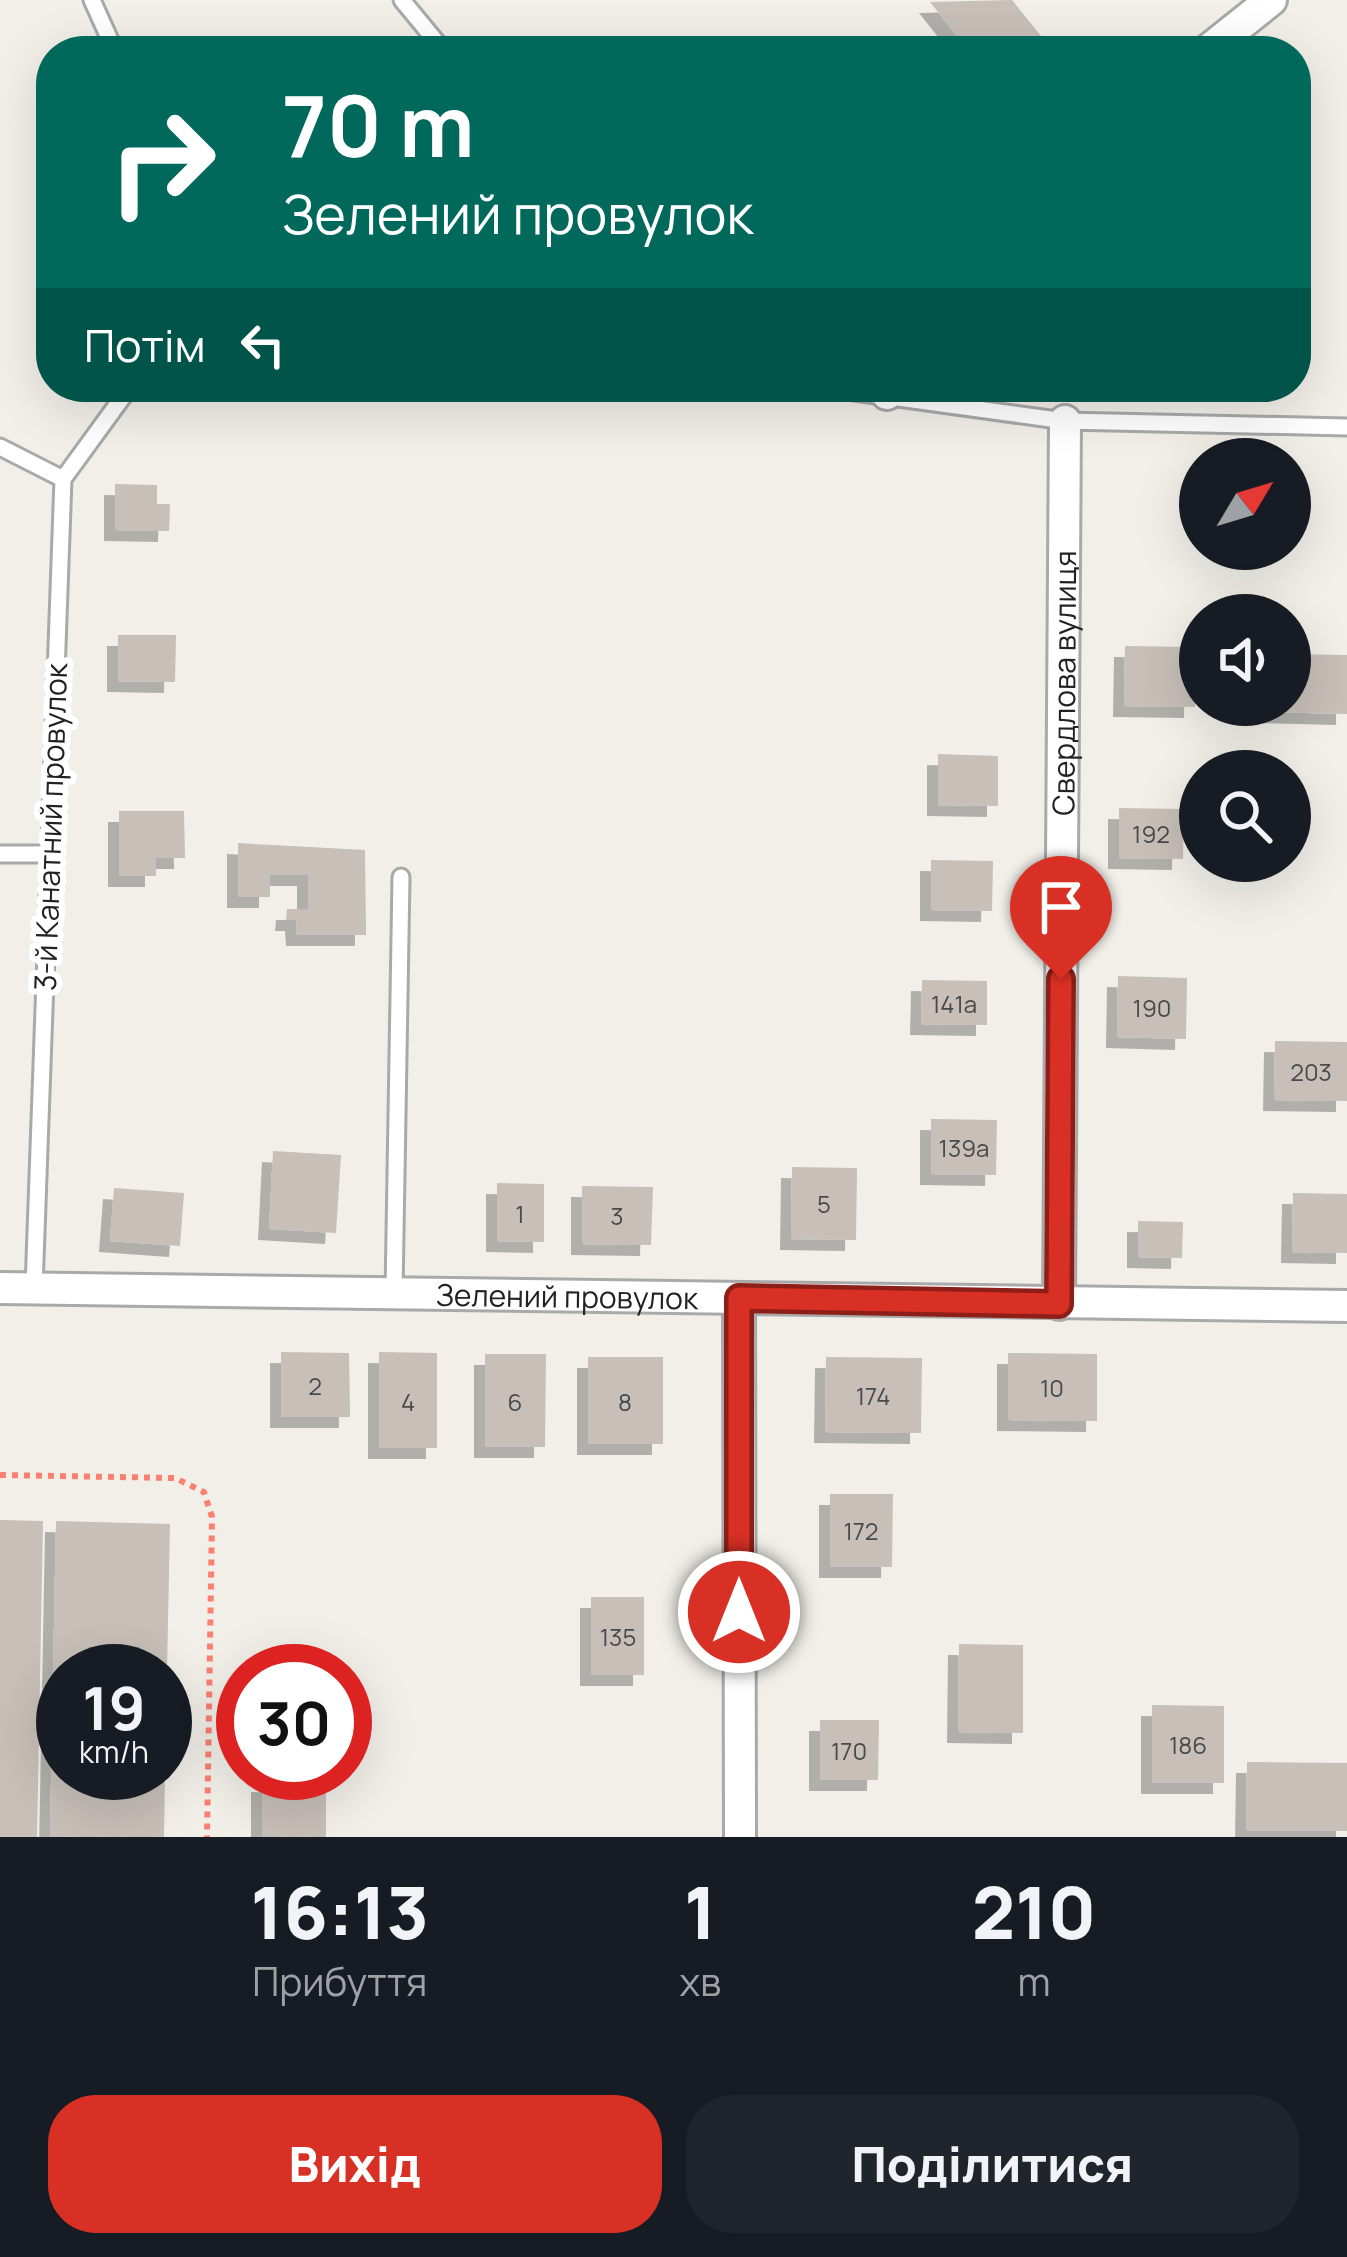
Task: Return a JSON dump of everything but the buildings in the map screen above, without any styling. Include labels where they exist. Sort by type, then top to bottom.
[{"type":"street","points":[[1227,36],[1271,0]]},
{"type":"street","name":"Свердлова вулиця","points":[[1059,1304],[1065,421]]},
{"type":"street","name":"Зелений провулок","points":[[0,1288],[1347,1306]]},
{"type":"street","points":[[739,1298],[740,1837]]},
{"type":"lane","points":[[92,0],[108,36]]},
{"type":"lane","points":[[402,0],[432,36]]},
{"type":"lane","points":[[0,447],[63,479],[119,402]]},
{"type":"lane","points":[[954,402],[1065,421],[1347,427]]},
{"type":"lane","name":"3-й Канатний провулок","points":[[34,1288],[63,479]]},
{"type":"lane","points":[[0,854],[49,854]]},
{"type":"lane","points":[[394,1293],[400,877]]},
{"type":"path","points":[[0,1475],[175,1478],[204,1492],[212,1517],[207,1837]]},
{"type":"route","points":[[739,1612],[739,1298],[1059,1304],[1061,979]]}]
